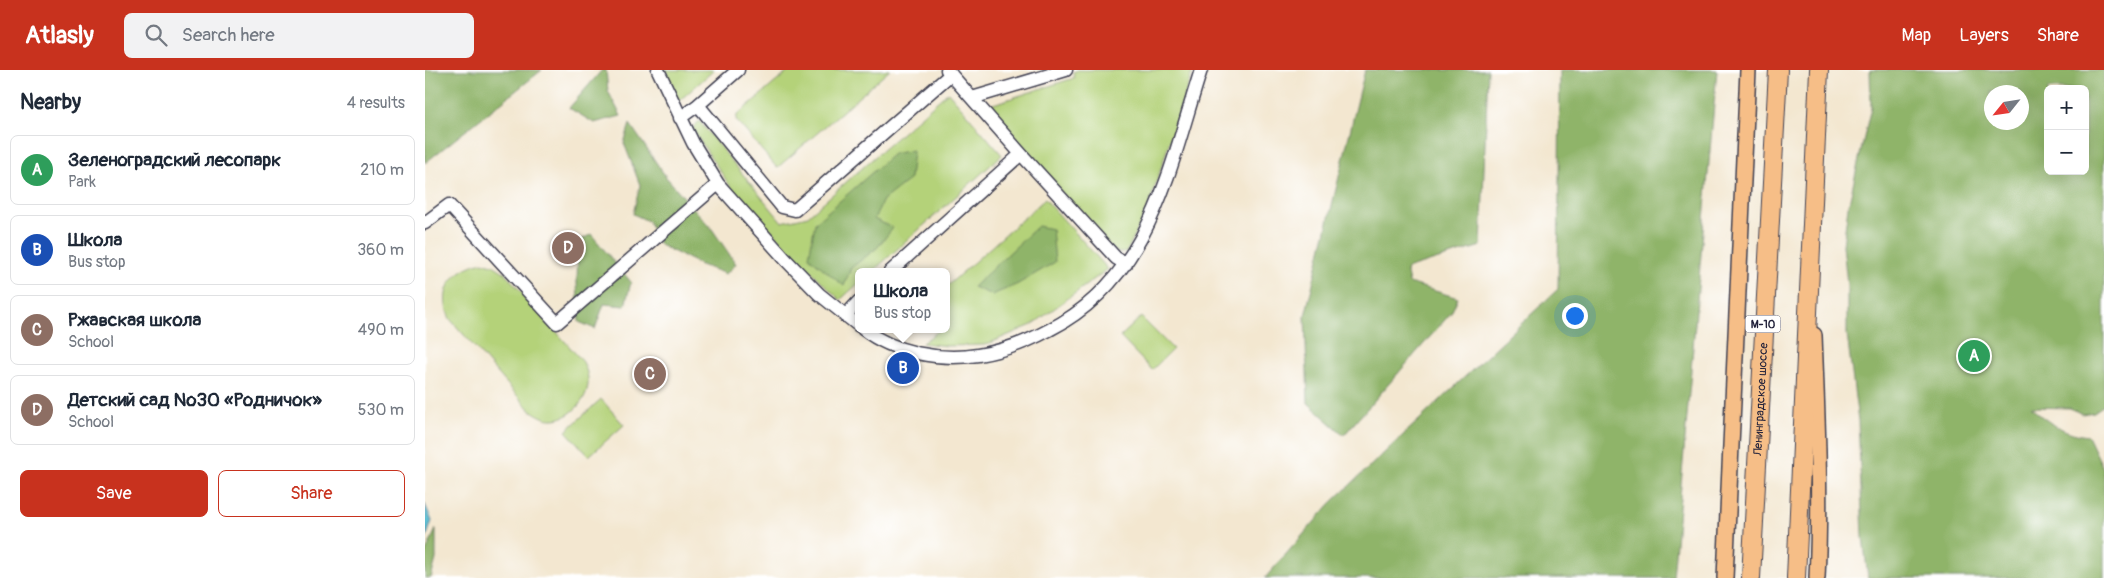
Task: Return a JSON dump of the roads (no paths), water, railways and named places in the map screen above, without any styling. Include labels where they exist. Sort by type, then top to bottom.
[{"type":"highway","name":"Ленинградское шоссе","points":[[1751,578],[1778,70]]},
{"type":"highway","points":[[1796,578],[1819,70]]},
{"type":"main road","points":[[1725,578],[1748,70]]},
{"type":"main road","points":[[1811,259],[1819,452],[1817,578]]},
{"type":"street","points":[[658,70],[680,118],[718,184],[819,294],[855,323]]},
{"type":"street","points":[[680,118],[699,105],[739,70]]},
{"type":"street","points":[[972,98],[1066,70]]},
{"type":"street","points":[[870,333],[889,345],[910,352],[950,357],[988,354],[1025,342],[1064,322],[1095,299],[1109,286],[1126,264],[1138,246],[1155,211],[1201,70]]},
{"type":"street","points":[[699,105],[781,207],[795,210],[949,72],[1021,154],[1117,258],[1126,264]]},
{"type":"street","points":[[893,268],[1021,154]]},
{"type":"street","points":[[425,223],[449,205],[557,323],[718,184]]},
{"type":"street","points":[[845,316],[855,305]]},
{"type":"water","points":[[425,504],[432,521],[425,541]]},
{"type":"place","name":"Детский сад №30 «Родничок»","points":[[568,248]]},
{"type":"place","name":"Зеленоградский лесопарк","points":[[1974,356]]},
{"type":"place","name":"Школа","points":[[903,368]]},
{"type":"place","name":"Ржавская школа","points":[[650,374]]}]
